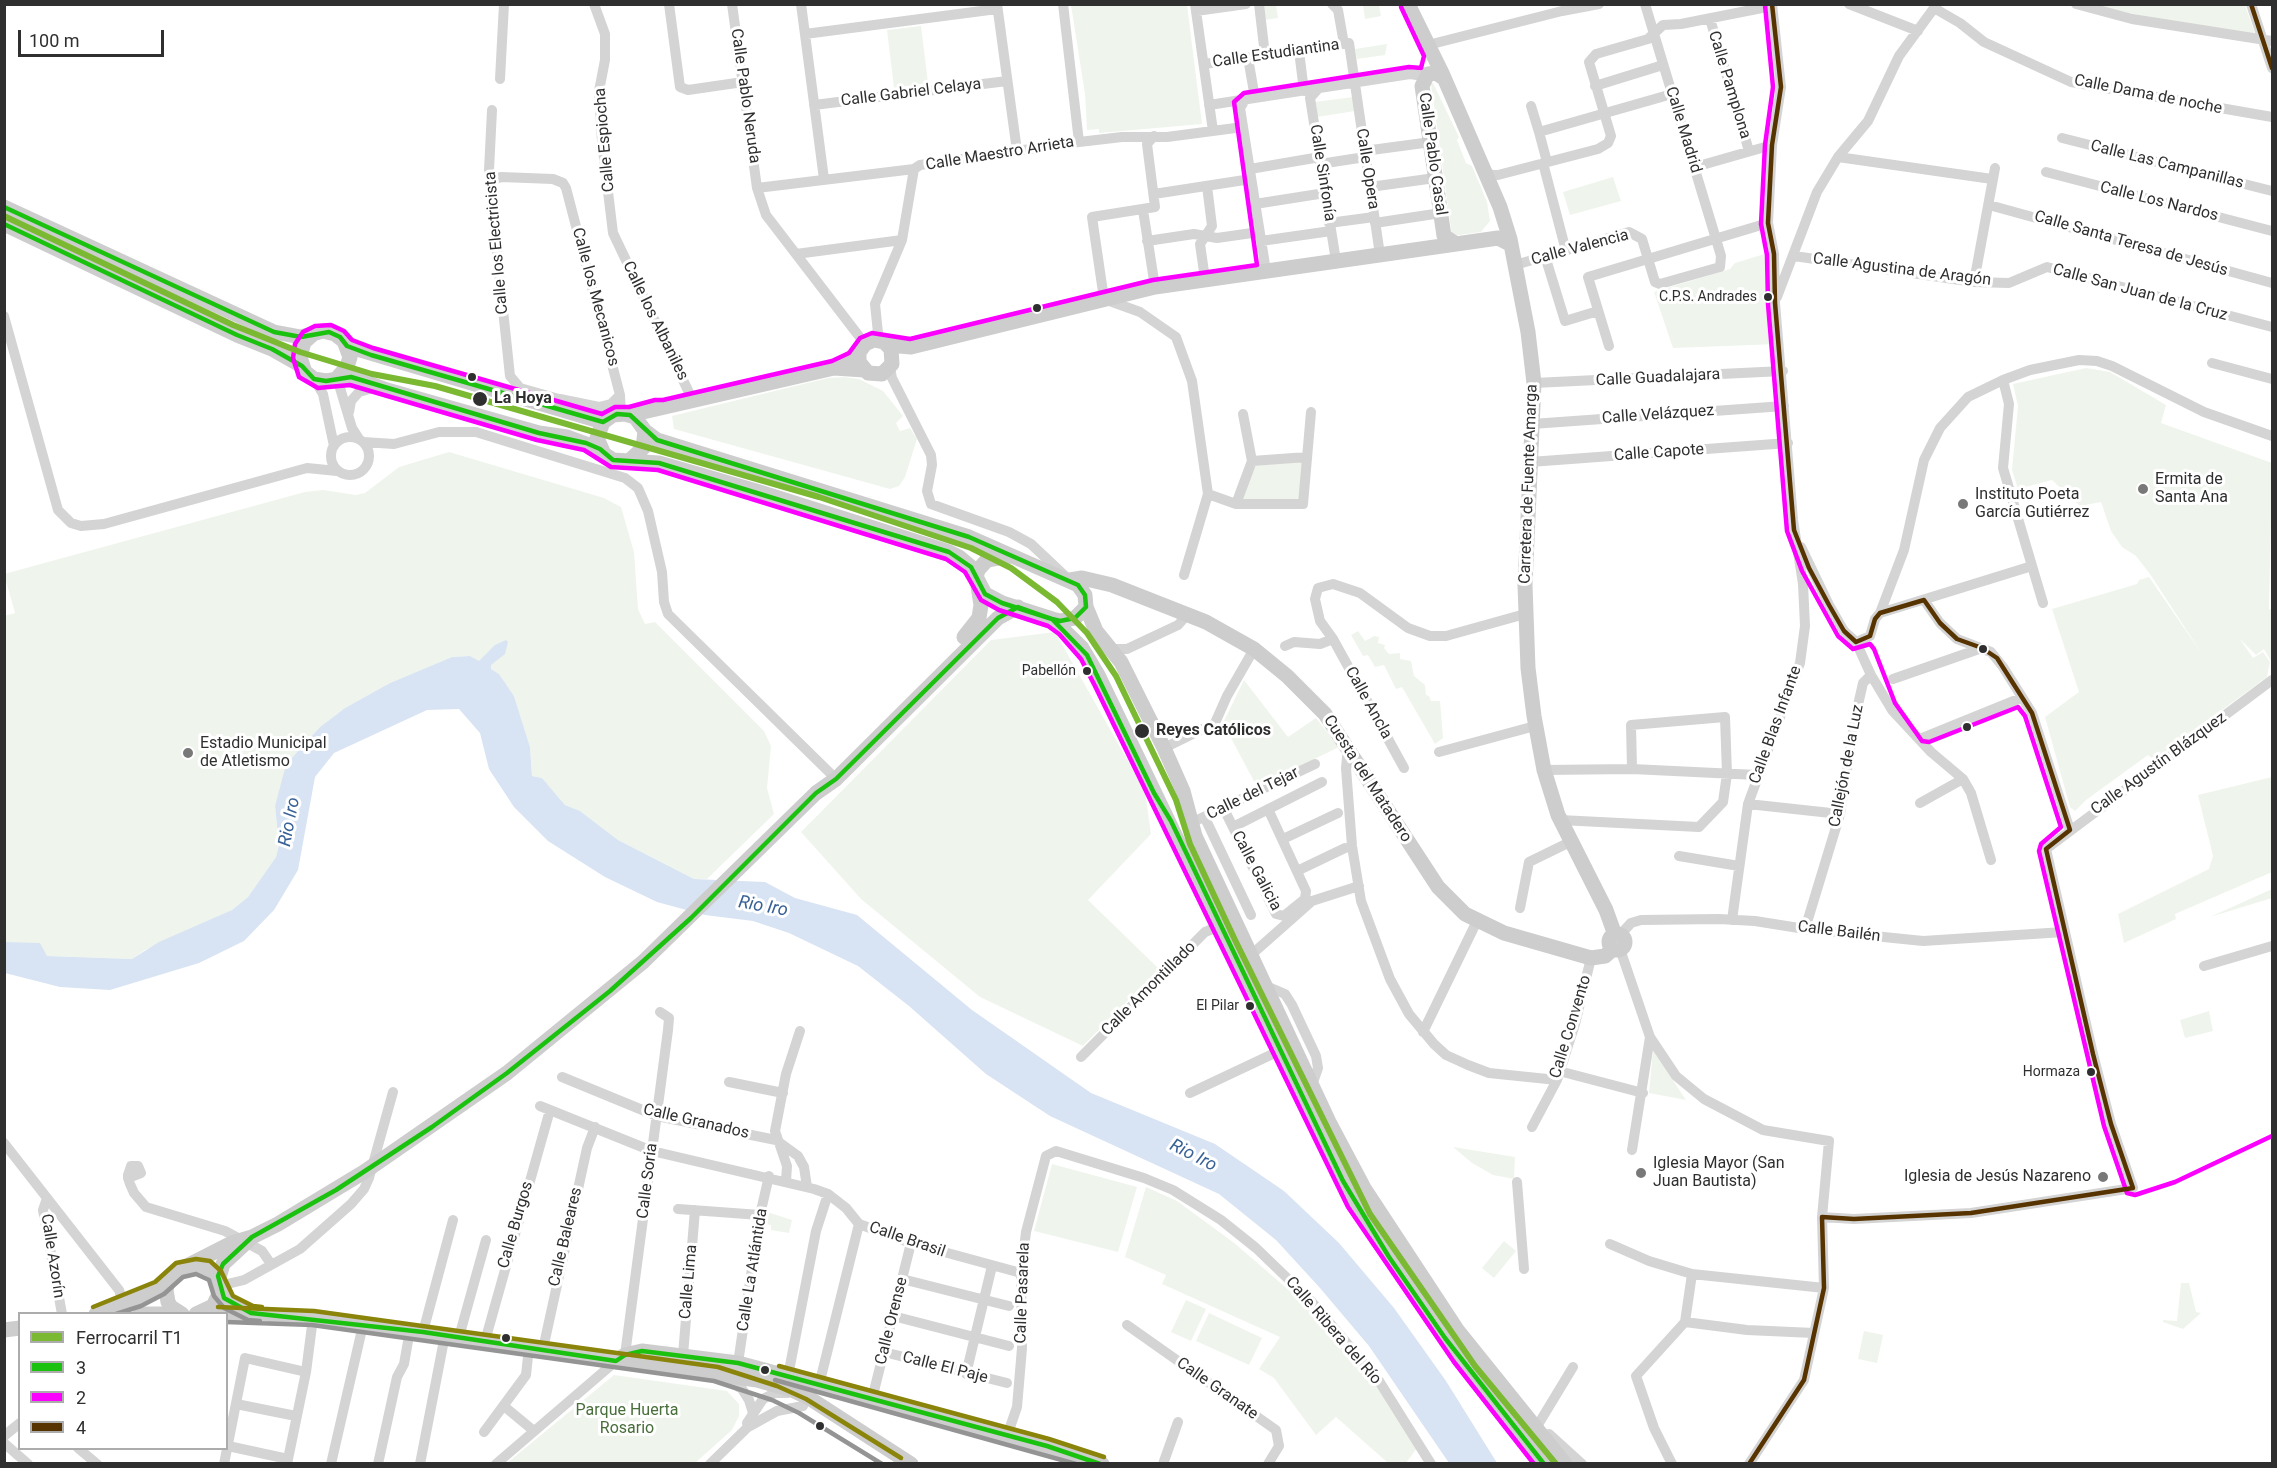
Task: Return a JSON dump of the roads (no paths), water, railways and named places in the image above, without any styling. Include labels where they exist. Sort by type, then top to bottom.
[{"type":"main road","name":"Carretera de Fuente Amarga","points":[[1408,4],[1430,50],[1432,76],[1482,167],[1494,199],[1500,207],[1515,265],[1528,332],[1534,383],[1525,614],[1535,726],[1544,770],[1560,820],[1605,910],[1617,942]]},
{"type":"main road","name":"Calle Pablo Casal","points":[[1432,76],[1422,86],[1435,178],[1444,236],[1456,244]]},
{"type":"main road","points":[[1472,241],[1486,235],[1494,224],[1494,199]]},
{"type":"main road","points":[[4,207],[242,319],[289,337],[329,332],[340,337],[348,346],[603,422],[625,414],[663,408],[834,368],[878,351],[911,347],[1149,288],[1472,241],[1498,238],[1510,244]]},
{"type":"main road","points":[[4,224],[237,335],[273,349],[302,366],[314,379],[326,381],[351,377],[538,433],[567,437],[600,449],[613,460],[647,461],[756,491],[949,552],[967,563],[985,594],[992,599],[1052,619],[1060,621],[1075,618],[1095,594],[1115,588]]},
{"type":"main road","points":[[302,366],[302,347],[312,335]]},
{"type":"main road","points":[[338,378],[349,362],[348,346]]},
{"type":"main road","points":[[834,368],[864,370],[877,375],[878,351]]},
{"type":"main road","points":[[864,370],[859,362],[878,351]]},
{"type":"main road","points":[[630,460],[643,448],[644,429],[649,416],[663,408]]},
{"type":"main road","points":[[625,414],[657,440],[969,537],[1069,580],[1081,588],[1096,631],[1126,670],[1198,820],[1264,985],[1312,1085],[1381,1216],[1458,1331],[1537,1426],[1565,1464]]},
{"type":"main road","points":[[600,449],[597,435],[603,422]]},
{"type":"main road","points":[[816,794],[830,773],[976,624],[981,605],[977,581],[978,570],[987,560],[1013,555]]},
{"type":"main road","name":"Cuesta del Matadero","points":[[1069,580],[1082,578],[1187,615],[1217,627],[1254,650],[1315,702],[1348,747],[1438,887],[1454,906],[1477,921],[1504,933],[1591,958]]},
{"type":"main road","points":[[200,1312],[216,1303],[224,1253],[232,1242],[252,1237],[364,1172],[507,1073],[643,962],[816,794],[836,780],[998,618],[1018,608]]},
{"type":"main road","points":[[1052,619],[1072,637],[1092,665],[1343,1181],[1363,1217],[1460,1358],[1544,1464]]},
{"type":"main road","points":[[1591,958],[1605,956],[1617,942]]},
{"type":"main road","points":[[136,1309],[169,1278],[185,1268],[224,1253]]},
{"type":"main road","points":[[185,1268],[196,1266],[207,1268],[228,1302],[251,1313]]},
{"type":"main road","points":[[169,1278],[166,1290],[168,1302],[179,1312]]},
{"type":"main road","points":[[112,1312],[136,1309],[164,1312]]},
{"type":"main road","points":[[228,1314],[251,1313],[314,1318],[621,1358],[720,1376],[724,1373],[769,1387],[897,1464]]},
{"type":"main road","points":[[621,1358],[642,1351],[738,1363],[1102,1464]]},
{"type":"main road","points":[[769,1387],[792,1389],[821,1405],[911,1464]]},
{"type":"street","points":[[500,80],[504,4]]},
{"type":"street","name":"Calle Espiocha","points":[[594,4],[605,34],[605,60],[599,91],[616,241]]},
{"type":"street","points":[[669,4],[680,87],[688,90],[743,82]]},
{"type":"street","name":"Calle Pablo Neruda","points":[[732,4],[758,188],[766,215],[878,351]]},
{"type":"street","points":[[801,4],[824,179]]},
{"type":"street","points":[[1063,4],[1079,142]]},
{"type":"street","points":[[1258,4],[1266,55]]},
{"type":"street","name":"Calle Opera","points":[[1332,4],[1338,10],[1354,82],[1380,255]]},
{"type":"street","points":[[1430,50],[1562,10],[1599,4]]},
{"type":"street","name":"Calle Madrid","points":[[1645,4],[1721,256],[1720,267],[1715,270],[1668,284],[1656,282],[1648,259]]},
{"type":"street","points":[[1849,4],[1918,31]]},
{"type":"street","points":[[2076,4],[2132,19],[2268,40]]},
{"type":"street","points":[[2251,4],[2268,40],[2272,68]]},
{"type":"street","points":[[1213,131],[1196,8],[1239,5]]},
{"type":"street","points":[[1482,167],[1494,176],[1605,146],[1611,136],[1590,62],[1596,54],[1648,39],[1663,25],[1710,19],[1772,5],[1781,87],[1772,145],[1768,223],[1774,254],[1794,530],[1809,568],[1829,605],[1844,631],[1856,642],[1871,675],[1892,710],[1930,752],[1963,779],[1971,793],[1991,860]]},
{"type":"street","points":[[1776,303],[1810,207],[1838,157],[1868,121],[1899,56],[1936,6]]},
{"type":"street","name":"Calle Dama de noche","points":[[1936,6],[1984,42],[2071,82],[2272,117]]},
{"type":"street","points":[[805,34],[997,7],[1017,151]]},
{"type":"street","name":"Calle Pamplona","points":[[1710,19],[1749,152]]},
{"type":"street","name":"Calle Estudiantina","points":[[1204,64],[1346,44]]},
{"type":"street","points":[[1299,51],[1304,91]]},
{"type":"street","points":[[1248,58],[1250,99]]},
{"type":"street","points":[[1595,86],[1663,65]]},
{"type":"street","points":[[1209,105],[1414,74],[1432,76]]},
{"type":"street","name":"Calle Gabriel Celaya","points":[[814,105],[1007,81]]},
{"type":"street","name":"Calle Sinfonía","points":[[1318,89],[1310,98],[1336,261]]},
{"type":"street","points":[[1539,132],[1672,94]]},
{"type":"street","points":[[1250,99],[1240,108],[1266,271]]},
{"type":"street","points":[[1531,106],[1566,251]]},
{"type":"street","name":"Calle los Electricista","points":[[492,110],[489,170],[494,180],[490,187],[510,376],[520,388],[559,399]]},
{"type":"street","name":"Calle Maestro Arrieta","points":[[758,188],[914,169],[921,165],[1079,142],[1243,127]]},
{"type":"street","points":[[1154,136],[1147,144],[1155,207],[1092,217],[1104,299],[1140,312],[1176,337],[1184,352],[1196,401],[1208,494],[1184,575]]},
{"type":"street","name":"Calle Las Campanillas","points":[[2062,138],[2272,191]]},
{"type":"street","points":[[1154,194],[1207,186],[1250,174],[1431,142]]},
{"type":"street","points":[[1695,167],[1772,145]]},
{"type":"street","points":[[1838,157],[1993,173],[1974,282]]},
{"type":"street","points":[[914,169],[902,240],[875,304],[878,351],[931,455],[932,465],[927,491],[931,504],[1009,532],[1024,540],[1047,558],[1069,580]]},
{"type":"street","name":"Calle Los Nardos","points":[[2046,172],[2272,231]]},
{"type":"street","name":"Calle los Mecanicos","points":[[494,180],[501,177],[553,179],[562,183],[568,194],[625,414]]},
{"type":"street","points":[[1370,187],[1435,178]]},
{"type":"street","points":[[1205,279],[1200,244],[1212,226],[1207,186]]},
{"type":"street","points":[[1255,204],[1325,193]]},
{"type":"street","name":"Calle Santa Teresa de Jesús","points":[[1989,205],[2272,284]]},
{"type":"street","points":[[1140,312],[1136,300],[1149,288],[1143,210]]},
{"type":"street","points":[[1147,241],[1194,234],[1217,238],[1260,236],[1441,213]]},
{"type":"street","points":[[1609,346],[1588,277],[1768,223]]},
{"type":"street","points":[[4,236],[22,232]]},
{"type":"street","name":"Calle Valencia","points":[[1515,265],[1629,232],[1642,239],[1648,259]]},
{"type":"street","points":[[796,254],[902,240]]},
{"type":"street","name":"Calle los Albaniles","points":[[616,241],[693,401]]},
{"type":"street","points":[[1545,256],[1565,321],[1598,311]]},
{"type":"street","name":"Calle Agustina de Aragón","points":[[1794,256],[1974,282],[2009,283]]},
{"type":"street","name":"Calle San Juan de la Cruz","points":[[2009,283],[2047,267],[2272,327]]},
{"type":"street","points":[[4,316],[58,510],[71,524],[81,526],[104,524],[307,468],[337,471],[353,476],[363,471],[369,462],[394,444]]},
{"type":"street","points":[[1856,642],[1870,636],[1904,550],[1924,460],[1940,428],[1968,397],[2030,370],[2079,360],[2097,362],[2112,366],[2204,412],[2272,436]]},
{"type":"street","points":[[2212,363],[2272,379]]},
{"type":"street","name":"Calle Guadalajara","points":[[1534,383],[1783,371]]},
{"type":"street","points":[[338,378],[348,415],[361,441],[369,451],[369,462]]},
{"type":"street","points":[[314,379],[323,394],[333,448],[332,461],[337,471]]},
{"type":"street","points":[[2003,380],[2009,404],[2003,468],[2043,603]]},
{"type":"street","points":[[348,415],[351,401],[356,395],[363,389],[377,386]]},
{"type":"street","points":[[559,399],[599,407],[611,404],[620,395]]},
{"type":"street","points":[[559,399],[571,412]]},
{"type":"street","name":"Calle Velázquez","points":[[1532,424],[1784,406]]},
{"type":"street","points":[[1208,494],[1236,504],[1303,504],[1311,412]]},
{"type":"street","points":[[1236,504],[1252,461],[1243,414]]},
{"type":"street","points":[[307,468],[343,439],[394,444],[439,432],[476,432],[625,478],[638,488],[648,511],[662,572],[664,602],[668,614],[830,773]]},
{"type":"street","name":"Calle Capote","points":[[1530,462],[1788,443]]},
{"type":"street","points":[[1252,461],[1307,457]]},
{"type":"street","name":"Calle Blas Infante","points":[[1732,920],[1748,804],[1800,663],[1803,644],[1803,584],[1794,530]]},
{"type":"street","points":[[1880,613],[2032,566]]},
{"type":"street","name":"Calle Ancla","points":[[1404,768],[1333,639],[1320,621],[1314,599],[1317,588],[1333,584],[1360,593],[1408,628],[1430,636],[1446,636],[1525,614]]},
{"type":"street","points":[[1924,600],[1940,624],[1957,639],[1982,648],[1997,658],[2031,713],[2070,830]]},
{"type":"street","points":[[1110,649],[1127,649],[1178,625],[1187,615]]},
{"type":"street","points":[[1285,646],[1294,642],[1320,644],[1333,639]]},
{"type":"street","points":[[1893,679],[1982,648]]},
{"type":"street","points":[[1164,748],[1215,723],[1227,696],[1254,650]]},
{"type":"street","name":"Callejón de la Luz","points":[[1805,929],[1840,814],[1855,718],[1863,683],[1871,675]]},
{"type":"street","name":"Calle Agustín Blázquez","points":[[2064,932],[2046,849],[2272,680]]},
{"type":"street","points":[[1920,739],[2021,698]]},
{"type":"street","points":[[1560,820],[1699,827],[1723,802],[1727,774],[1725,717],[1631,725],[1632,769]]},
{"type":"street","points":[[1439,752],[1535,726]]},
{"type":"street","points":[[1348,747],[1346,768],[1352,846],[1361,901],[1395,991],[1422,1032],[1446,1055],[1489,1073],[1558,1076],[1643,1093]]},
{"type":"street","name":"Calle del Tejar","points":[[1198,820],[1315,764]]},
{"type":"street","points":[[1544,770],[1632,769],[1757,775]]},
{"type":"street","points":[[1920,803],[1963,779]]},
{"type":"street","points":[[1233,826],[1322,782]]},
{"type":"street","points":[[1748,804],[1840,814]]},
{"type":"street","points":[[1268,808],[1297,871],[1345,848]]},
{"type":"street","name":"Calle Galicia","points":[[1224,809],[1276,914],[1284,916],[1295,908],[1307,894],[1297,871]]},
{"type":"street","points":[[1282,839],[1338,813]]},
{"type":"street","points":[[1198,820],[1251,915]]},
{"type":"street","points":[[1520,908],[1529,862],[1570,842]]},
{"type":"street","points":[[1679,856],[1739,866]]},
{"type":"street","points":[[1251,955],[1312,900],[1359,885]]},
{"type":"street","name":"Calle Bailén","points":[[1617,942],[1631,923],[1641,920],[1732,920],[1923,941],[2064,932]]},
{"type":"street","points":[[1422,1032],[1477,921]]},
{"type":"street","name":"Calle Amontillado","points":[[1081,1057],[1205,932],[1220,926]]},
{"type":"street","points":[[1822,1217],[1854,1219],[1971,1213],[2133,1188],[2111,1124],[2064,932]]},
{"type":"street","points":[[1617,942],[1650,1037],[1676,1076],[1697,1094],[1763,1130],[1829,1141],[1822,1217],[1824,1288],[1804,1380],[1749,1464]]},
{"type":"street","points":[[2204,966],[2272,945]]},
{"type":"street","name":"Calle Convento","points":[[1532,1127],[1558,1076],[1575,1024],[1591,958]]},
{"type":"street","name":"Calle Soria","points":[[621,1358],[657,1116],[669,1018],[660,1012]]},
{"type":"street","points":[[786,1181],[787,1166],[776,1140],[775,1131],[800,1031]]},
{"type":"street","points":[[1632,1150],[1643,1093],[1650,1037]]},
{"type":"street","points":[[1190,1093],[1279,1050]]},
{"type":"street","name":"Calle Granados","points":[[562,1077],[657,1116],[776,1140],[798,1156],[804,1167],[807,1187]]},
{"type":"street","points":[[729,1082],[783,1093]]},
{"type":"street","points":[[219,1285],[244,1280],[300,1250],[315,1239],[364,1189],[393,1092]]},
{"type":"street","name":"Calle Brasil","points":[[545,1108],[652,1151],[769,1176],[828,1194],[846,1208],[860,1224],[911,1243],[1021,1273]]},
{"type":"street","name":"Calle Burgos","points":[[484,1341],[545,1108]]},
{"type":"street","name":"Calle Baleares","points":[[484,1432],[505,1407],[526,1375],[536,1348],[587,1148],[595,1127]]},
{"type":"street","points":[[4,1143],[136,1309]]},
{"type":"street","name":"Calle Pasarela","points":[[1007,1436],[1018,1396],[1022,1348],[1021,1273],[1026,1232],[1046,1156],[1050,1152]]},
{"type":"street","name":"Calle Ribera del Río","points":[[1050,1152],[1066,1153],[1144,1178],[1173,1190],[1205,1208],[1256,1248],[1311,1301],[1379,1382],[1431,1464]]},
{"type":"street","name":"Calle La Atlántida","points":[[738,1363],[760,1215],[769,1176]]},
{"type":"street","points":[[128,1178],[134,1193],[146,1207],[225,1231],[262,1251],[271,1264]]},
{"type":"street","points":[[1517,1182],[1524,1269]]},
{"type":"street","points":[[788,1376],[816,1231],[828,1194]]},
{"type":"street","name":"Calle Azorín","points":[[47,1198],[43,1210],[62,1312]]},
{"type":"street","points":[[678,1209],[760,1215]]},
{"type":"street","name":"Calle Lima","points":[[683,1355],[695,1210]]},
{"type":"street","points":[[378,1464],[416,1331],[453,1220]]},
{"type":"street","points":[[819,1385],[860,1224]]},
{"type":"street","points":[[420,1464],[452,1336],[486,1240]]},
{"type":"street","name":"Calle Orense","points":[[872,1399],[911,1243]]},
{"type":"street","points":[[1610,1244],[1649,1261],[1692,1274],[1824,1288]]},
{"type":"street","points":[[966,1374],[992,1266]]},
{"type":"street","points":[[1672,1464],[1654,1428],[1636,1376],[1685,1322],[1692,1274]]},
{"type":"street","points":[[902,1279],[1009,1306]]},
{"type":"street","points":[[893,1316],[1009,1346]]},
{"type":"street","points":[[306,1372],[245,1358],[228,1446],[287,1461],[306,1372],[314,1318]]},
{"type":"street","points":[[1685,1322],[1747,1330],[1814,1333]]},
{"type":"street","points":[[332,1464],[363,1324]]},
{"type":"street","name":"Calle Granate","points":[[1127,1325],[1276,1430],[1279,1446],[1268,1464]]},
{"type":"street","name":"Calle El Paje","points":[[884,1352],[1007,1383]]},
{"type":"street","points":[[496,1464],[621,1358]]},
{"type":"street","points":[[1573,1367],[1537,1426],[1582,1464]]},
{"type":"street","points":[[720,1376],[742,1389],[753,1413]]},
{"type":"street","points":[[748,1427],[747,1423],[769,1387]]},
{"type":"street","points":[[769,1387],[777,1403],[770,1415]]},
{"type":"street","points":[[236,1404],[296,1416]]},
{"type":"street","points":[[710,1464],[748,1427],[770,1415],[803,1406]]},
{"type":"street","points":[[505,1407],[534,1431]]},
{"type":"street","points":[[1163,1464],[1178,1422]]},
{"type":"street","points":[[4,1436],[18,1425]]},
{"type":"street","points":[[4,1443],[28,1464]]},
{"type":"street","points":[[79,1450],[97,1464]]},
{"type":"water","name":"Rio Iro","points":[[506,640],[508,642],[505,654],[491,665],[491,669],[499,674],[514,696],[530,747],[532,776],[542,778],[565,805],[580,811],[618,840],[694,879],[765,882],[795,898],[857,915],[972,1010],[1091,1093],[1215,1144],[1284,1191],[1339,1243],[1394,1308],[1446,1381],[1497,1463],[1449,1463],[1369,1346],[1320,1288],[1276,1240],[1219,1194],[1050,1116],[986,1074],[909,1006],[858,966],[789,933],[753,921],[705,915],[657,902],[605,877],[548,841],[514,807],[489,769],[480,733],[459,709],[427,710],[334,753],[315,777],[298,870],[274,910],[244,941],[199,963],[110,990],[60,987],[5,973],[4,942],[40,943],[47,956],[132,959],[159,942],[232,910],[248,897],[276,857],[279,845],[275,806],[284,772],[289,761],[320,727],[345,708],[390,683],[452,657],[470,656],[479,661],[495,645]]},
{"type":"rail line","name":"T1","points":[[4,216],[233,325],[300,352],[372,374],[435,386],[819,497],[971,548],[1011,568],[1057,602],[1087,633],[1116,676],[1176,800],[1190,844],[1235,940],[1370,1214],[1475,1366],[1556,1464]]},
{"type":"place","name":"C.P.S. Andrades","points":[[1768,297]]},
{"type":"place","name":"La Hoya","points":[[480,399]]},
{"type":"place","name":"Ermita de Santa Ana","points":[[2143,489]]},
{"type":"place","name":"Instituto Poeta García Gutiérrez","points":[[1963,504]]},
{"type":"place","name":"Pabellón","points":[[1087,671]]},
{"type":"place","name":"Reyes Católicos","points":[[1142,731]]},
{"type":"place","name":"Estadio Municipal de Atletismo","points":[[188,753]]},
{"type":"place","name":"El Pilar","points":[[1250,1006]]},
{"type":"place","name":"Hormaza","points":[[2091,1072]]},
{"type":"place","name":"Iglesia Mayor (San Juan Bautista)","points":[[1641,1173]]},
{"type":"place","name":"Iglesia de Jesús Nazareno","points":[[2103,1177]]},
{"type":"park label","name":"Parque Huerta Rosario","points":[[627,1420]]}]
